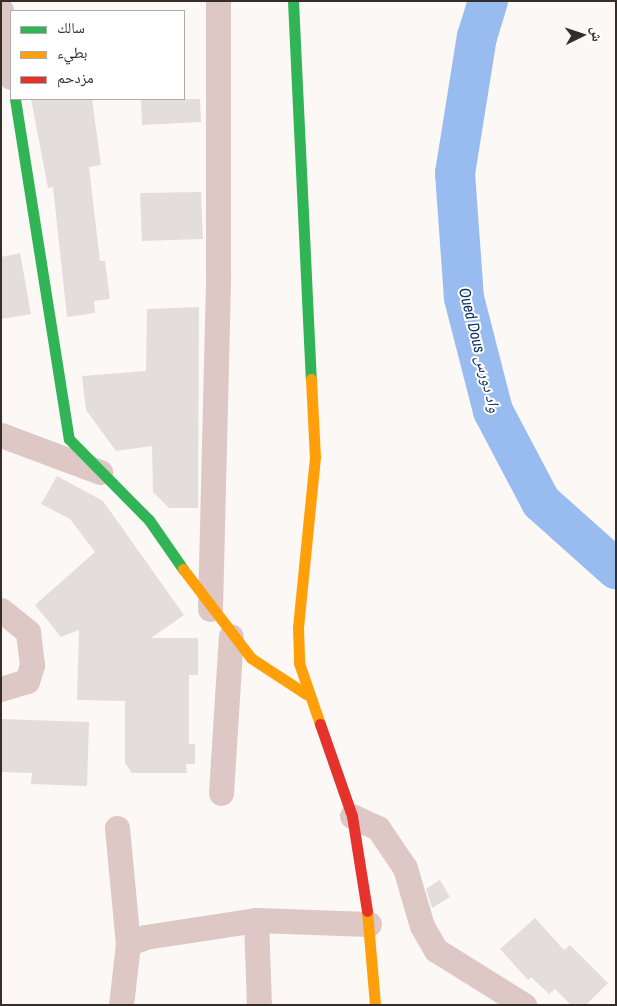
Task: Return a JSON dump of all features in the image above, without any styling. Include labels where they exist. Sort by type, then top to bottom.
[{"type":"main road","points":[[293,1],[315,457],[298,628],[298,663],[306,694],[352,816],[369,924],[375,1005]]},
{"type":"main road","points":[[15,100],[62,415],[69,439],[149,520],[210,610],[251,658],[306,694]]},
{"type":"street","points":[[210,610],[218,278],[218,1]]},
{"type":"street","points":[[1,10],[10,70]]},
{"type":"street","points":[[1,435],[100,472]]},
{"type":"street","points":[[1,610],[28,632],[32,665],[27,681],[1,689]]},
{"type":"street","points":[[221,793],[231,636]]},
{"type":"street","points":[[352,816],[378,828],[405,868],[422,926],[436,950],[524,1005]]},
{"type":"street","points":[[117,828],[128,944],[121,1005]]},
{"type":"street","points":[[128,944],[256,920],[369,924]]},
{"type":"street","points":[[256,920],[259,1005]]},
{"type":"building","points":[[200,99],[201,122],[142,125],[141,100]]},
{"type":"building","points":[[31,100],[92,100],[101,165],[89,167],[100,261],[105,261],[110,299],[94,301],[95,313],[67,317],[53,187],[48,188]]},
{"type":"building","points":[[201,192],[203,239],[142,241],[140,193]]},
{"type":"building","points":[[20,253],[31,314],[1,319],[1,257]]},
{"type":"building","points":[[199,307],[198,508],[169,508],[153,492],[152,446],[116,451],[86,410],[82,376],[146,371],[147,309]]},
{"type":"building","points":[[57,476],[103,501],[184,615],[151,638],[198,638],[198,675],[189,675],[189,744],[195,744],[195,764],[186,764],[187,773],[132,773],[125,763],[125,701],[77,700],[79,630],[61,637],[35,605],[95,552],[70,519],[41,504]]},
{"type":"building","points":[[1,719],[89,722],[87,786],[31,784],[32,773],[1,772]]},
{"type":"building","points":[[440,880],[450,897],[432,908],[426,889]]},
{"type":"building","points":[[535,918],[564,950],[570,945],[608,983],[586,1005],[571,1005],[555,989],[549,994],[531,977],[528,980],[500,949]]},
{"type":"waterway","name":"Oued Dous واد دورس","points":[[488,1],[477,36],[455,173],[464,298],[493,411],[541,502],[616,569]]},
{"type":"traffic: fast","points":[[293,1],[311,379]]},
{"type":"traffic: fast","points":[[15,100],[69,439],[149,520],[183,569]]},
{"type":"traffic: slow","points":[[311,379],[315,457],[298,628],[299,663],[320,724]]},
{"type":"traffic: slow","points":[[183,569],[251,658],[306,694]]},
{"type":"traffic: slow","points":[[367,911],[375,1005]]},
{"type":"traffic: jam","points":[[320,724],[352,816],[367,911]]}]
